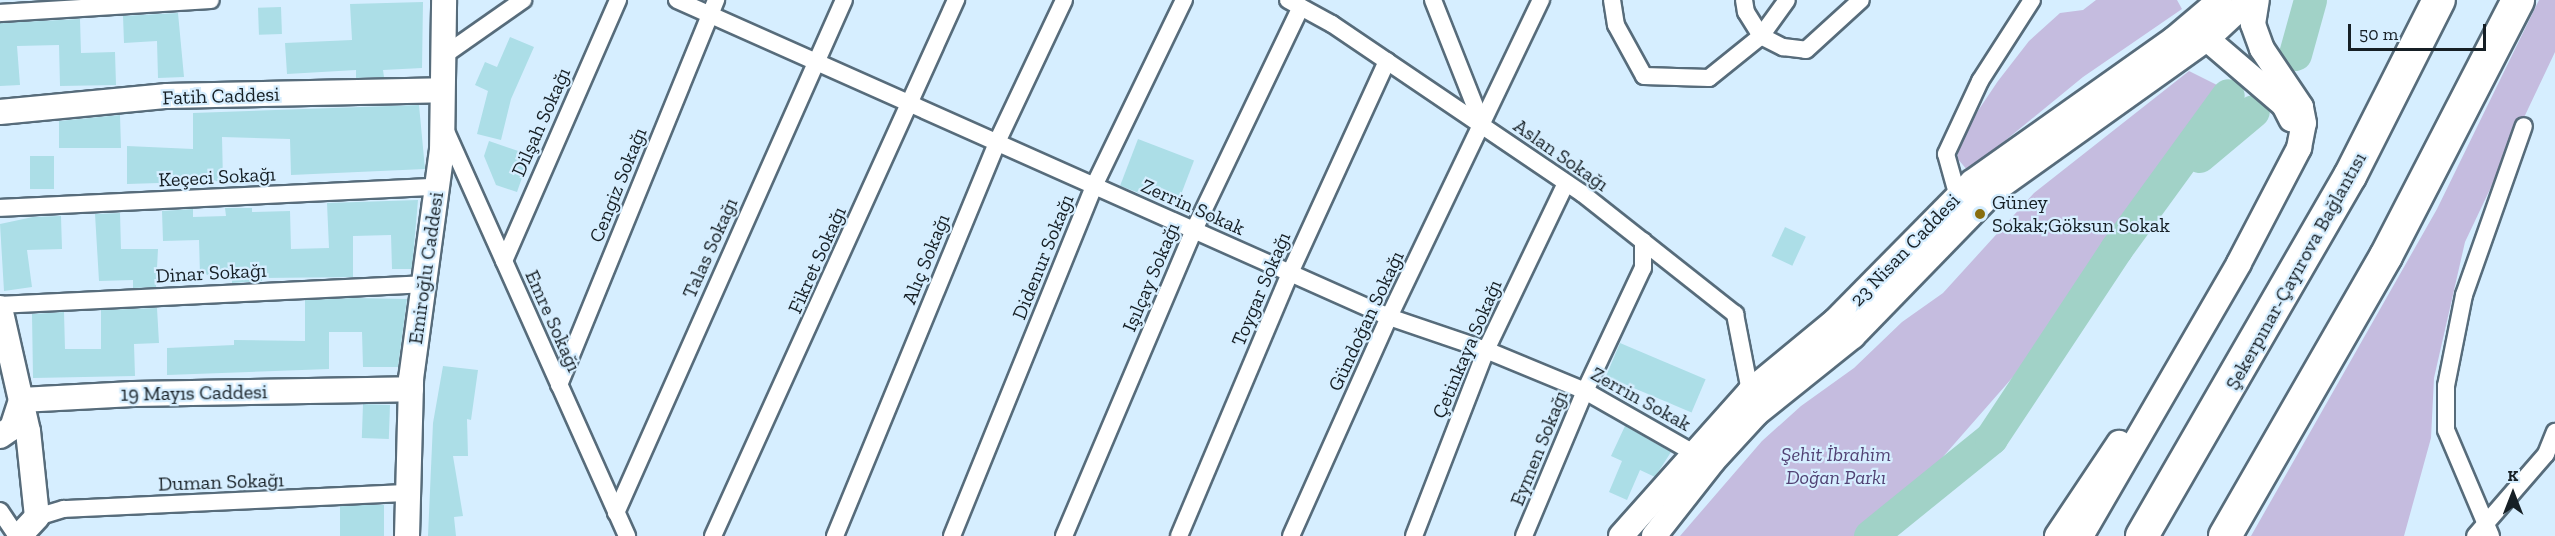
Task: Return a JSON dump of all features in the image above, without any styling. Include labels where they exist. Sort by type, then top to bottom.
[{"type":"highway","name":"Şekerpınar-Çayırova Bağlantısı","points":[[2142,536],[2350,176],[2439,0]]},
{"type":"highway","points":[[2225,536],[2386,256],[2518,0]]},
{"type":"street","points":[[0,13],[211,0]]},
{"type":"street","name":"Emiroğlu Caddesi","points":[[407,536],[411,389],[437,187],[442,123],[444,0]]},
{"type":"street","points":[[443,56],[523,0]]},
{"type":"street","name":"Dilşah Sokağı","points":[[504,261],[618,0]]},
{"type":"street","name":"Zerrin Sokak","points":[[677,0],[712,7],[815,61],[1389,317],[1486,350],[1585,391],[1692,452]]},
{"type":"street","name":"Talas Sokağı","points":[[616,513],[844,0]]},
{"type":"street","name":"Fikret Sokağı","points":[[712,536],[956,0]]},
{"type":"street","name":"Alıç Sokağı","points":[[834,536],[997,142],[1064,0]]},
{"type":"street","name":"Didenur Sokağı","points":[[952,536],[1094,186],[1184,0]]},
{"type":"street","points":[[1433,0],[1483,126]]},
{"type":"street","name":"Gündoğan Sokağı","points":[[1291,536],[1389,317],[1483,126],[1541,0]]},
{"type":"street","points":[[1612,0],[1616,26],[1644,76],[1709,78],[1761,36],[1787,0]]},
{"type":"street","points":[[1744,0],[1746,12],[1761,36],[1783,47],[1806,50],[1861,0]]},
{"type":"street","points":[[1962,207],[1946,154],[1980,81],[2032,0]]},
{"type":"street","name":"23 Nisan Caddesi","points":[[1654,536],[1713,461],[1756,414],[1853,336],[1962,207],[1972,182],[2174,39],[2220,0]]},
{"type":"street","name":"23 Nisan Caddesi","points":[[1621,536],[1692,452],[1750,391],[1835,321],[1962,207],[1995,190],[2207,39],[2249,0]]},
{"type":"street","points":[[2081,536],[2239,263],[2299,148],[2304,123],[2297,99],[2274,70],[2256,33],[2253,13],[2257,0]]},
{"type":"street","name":"Aslan Sokağı","points":[[1295,4],[1387,61],[1566,183],[1735,314],[1750,391]]},
{"type":"street","name":"Işılçay Sokağı","points":[[1064,536],[1194,230],[1295,4]]},
{"type":"street","name":"Cengiz Sokağı","points":[[559,385],[712,7]]},
{"type":"street","points":[[2174,39],[2193,32],[2207,39],[2284,105],[2294,128],[2287,171]]},
{"type":"street","name":"Toygar Sokağı","points":[[1179,536],[1290,273],[1387,61]]},
{"type":"street","name":"Fatih Caddesi","points":[[0,112],[167,96],[442,90]]},
{"type":"street","name":"Emre Sokağı","points":[[442,123],[627,536]]},
{"type":"street","points":[[2484,531],[2446,430],[2446,386],[2464,295],[2524,126]]},
{"type":"street","name":"Çetinkaya Sokağı","points":[[1414,536],[1486,350],[1566,183]]},
{"type":"street","name":"Keçeci Sokağı","points":[[0,208],[437,187]]},
{"type":"street","name":"Eymen Sokağı","points":[[1524,536],[1585,391],[1643,268],[1643,241]]},
{"type":"street","points":[[2057,536],[2239,263]]},
{"type":"street","name":"Dinar Sokağı","points":[[0,306],[424,284]]},
{"type":"street","points":[[0,306],[21,400],[37,516],[18,536],[0,511]]},
{"type":"street","name":"19 Mayıs Caddesi","points":[[21,400],[133,394],[411,389]]},
{"type":"street","points":[[0,436],[12,428],[21,400]]},
{"type":"street","points":[[2484,531],[2546,454],[2555,432]]},
{"type":"street","name":"Duman Sokağı","points":[[37,516],[64,508],[408,493]]},
{"type":"green space","points":[[2096,0],[2177,0],[2182,9],[2083,77],[1968,171],[1957,158],[1961,136],[1998,81],[2029,41],[2060,13],[2083,10]]},
{"type":"green space","points":[[2539,0],[2555,0],[2555,52],[2465,242],[2434,378],[2431,438],[2404,536],[2251,536],[2437,209]]},
{"type":"green space","name":"Şehit İbrahim Doğan Parkı","points":[[2189,71],[2221,87],[2134,203],[2048,337],[1934,467],[1858,536],[1680,536],[1762,441],[1801,406],[1854,368],[1902,322],[1943,293],[2034,193]]},
{"type":"building","points":[[423,2],[422,68],[383,70],[384,77],[356,78],[356,70],[287,74],[285,43],[352,40],[350,4]]},
{"type":"building","points":[[281,7],[282,34],[259,35],[258,8]]},
{"type":"building","points":[[178,13],[184,77],[158,78],[157,41],[124,43],[123,16]]},
{"type":"building","points":[[80,19],[81,53],[115,52],[116,85],[60,86],[59,45],[17,46],[20,85],[0,86],[0,23]]},
{"type":"building","points":[[510,37],[534,47],[511,99],[501,140],[477,134],[488,91],[475,85],[485,62],[497,67]]},
{"type":"building","points":[[419,105],[425,169],[291,175],[290,139],[222,137],[223,181],[127,184],[127,146],[193,149],[193,113]]},
{"type":"building","points":[[120,115],[121,148],[59,148],[59,121]]},
{"type":"building","points":[[1138,139],[1194,161],[1176,207],[1120,186]]},
{"type":"building","points":[[489,141],[530,155],[517,192],[496,185],[484,156]]},
{"type":"building","points":[[30,156],[54,156],[54,189],[30,189]]},
{"type":"building","points":[[418,200],[412,269],[392,269],[391,235],[353,236],[353,277],[262,278],[262,281],[232,283],[232,274],[200,275],[199,240],[163,241],[162,211],[193,209],[193,217],[226,216],[225,208],[252,208],[252,212],[290,211],[291,249],[329,248],[327,203]]},
{"type":"building","points":[[120,213],[121,249],[158,249],[156,287],[133,288],[133,280],[99,281],[95,214]]},
{"type":"building","points":[[61,216],[62,249],[27,250],[32,287],[4,291],[0,224],[33,217]]},
{"type":"building","points":[[1785,227],[1806,237],[1792,266],[1771,256]]},
{"type":"building","points":[[407,299],[398,367],[363,367],[362,332],[329,332],[329,369],[167,375],[167,348],[234,345],[234,340],[305,341],[305,300]]},
{"type":"building","points":[[157,308],[159,343],[134,344],[135,376],[33,378],[32,314],[64,312],[65,349],[101,349],[101,310]]},
{"type":"building","points":[[1620,343],[1706,379],[1692,412],[1606,376]]},
{"type":"building","points":[[443,366],[478,370],[471,420],[467,419],[468,456],[453,456],[463,516],[454,517],[456,536],[428,536],[433,423]]},
{"type":"building","points":[[363,404],[390,405],[389,439],[362,438]]},
{"type":"building","points":[[1625,426],[1671,452],[1655,477],[1640,470],[1627,500],[1609,492],[1622,461],[1611,456]]},
{"type":"building","points":[[340,505],[384,505],[384,536],[340,536]]},
{"type":"waterway","points":[[2295,54],[2310,0]]},
{"type":"waterway","points":[[1870,536],[1991,438],[2116,249],[2228,95]]},
{"type":"waterway","points":[[2199,156],[2253,111]]},
{"type":"place","name":"Güney Sokak;Göksun Sokak","points":[[1980,214]]}]
